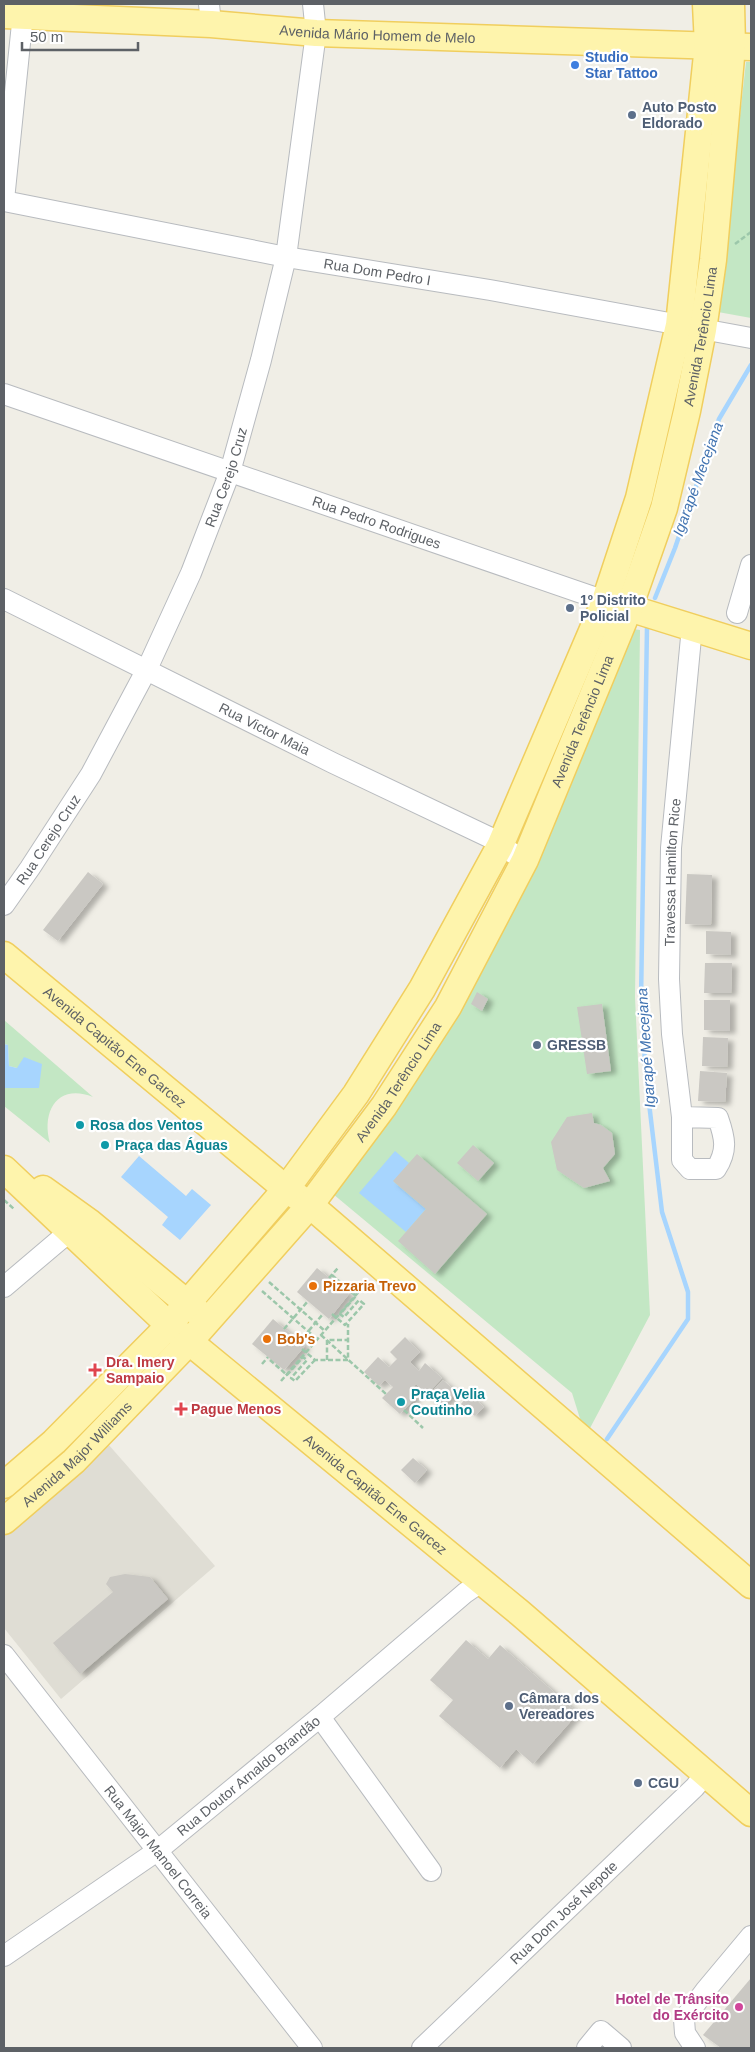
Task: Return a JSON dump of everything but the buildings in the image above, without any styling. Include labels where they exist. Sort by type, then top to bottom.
[{"type":"main road","name":"Avenida Terêncio Lima","points":[[706,4],[731,46]]},
{"type":"main road","name":"Avenida Terêncio Lima","points":[[189,1342],[310,1205],[384,1106],[448,1007],[525,860],[632,609],[664,508],[731,46],[732,4]]},
{"type":"main road","name":"Avenida Mário Homem de Melo","points":[[17,12],[210,14],[316,33],[731,46]]},
{"type":"main road","name":"Avenida Terêncio Lima","points":[[169,1325],[286,1190],[356,1094],[422,989],[500,846],[605,601],[639,498],[691,327]]},
{"type":"main road","name":"Rua Pedro Rodrigues","points":[[605,601],[751,646]]},
{"type":"main road","name":"Avenida Capitão Ene Garcez","points":[[4,955],[286,1190],[310,1205],[751,1586]]},
{"type":"main road","points":[[4,1161],[89,1222],[208,1321]]},
{"type":"main road","name":"Avenida Capitão Ene Garcez","points":[[4,1169],[169,1325],[520,1613],[751,1813]]},
{"type":"main road","name":"Avenida Major Williams","points":[[4,1485],[54,1442],[169,1325]]},
{"type":"main road","name":"Avenida Major Williams","points":[[4,1520],[74,1461],[189,1342]]},
{"type":"street","name":"Rua Cerejo Cruz","points":[[4,905],[91,774],[147,669],[191,573],[230,472],[261,360],[286,257],[316,33],[313,4]]},
{"type":"street","points":[[4,200],[17,12]]},
{"type":"street","name":"Rua Dom Pedro I","points":[[4,200],[286,257],[490,290],[749,338]]},
{"type":"street","name":"Rua Pedro Rodrigues","points":[[4,394],[605,601]]},
{"type":"street","points":[[737,613],[751,565]]},
{"type":"street","name":"Rua Victor Maia","points":[[4,599],[333,763],[493,839],[500,846],[525,860]]},
{"type":"street","name":"Travessa Hamilton Rice","points":[[682,1117],[672,1034],[669,979],[671,848],[688,626]]},
{"type":"street","points":[[4,1287],[69,1232]]},
{"type":"street","name":"Rua Doutor Arnaldo Brandão","points":[[4,1956],[157,1851],[320,1717],[465,1593],[481,1582]]},
{"type":"street","name":"Rua Major Manoel Correia","points":[[4,1655],[312,2048]]},
{"type":"street","points":[[320,1717],[431,1871]]},
{"type":"street","name":"Rua Dom José Nepote","points":[[422,2048],[695,1787],[706,1774]]},
{"type":"street","points":[[695,2048],[685,2033],[684,2020],[705,1991],[751,1936]]},
{"type":"street","points":[[587,2048],[601,2031],[621,2048]]},
{"type":"path","points":[[332,1314],[345,1325],[364,1304],[359,1300],[344,1317],[340,1314],[356,1296],[331,1277],[338,1268]]},
{"type":"path","points":[[264,1278],[325,1331]]},
{"type":"path","points":[[257,1286],[318,1340]]},
{"type":"path","points":[[282,1381],[362,1288]]},
{"type":"path","points":[[284,1329],[308,1301]]},
{"type":"path","points":[[299,1342],[323,1314]]},
{"type":"path","points":[[302,1349],[314,1360],[348,1360],[348,1322]]},
{"type":"path","points":[[321,1335],[386,1394]]},
{"type":"path","points":[[328,1360],[327,1340],[348,1340]]},
{"type":"path","points":[[262,1364],[269,1358],[287,1375],[303,1357],[307,1360],[291,1378],[296,1381],[314,1360]]},
{"type":"path","points":[[404,1410],[423,1428]]},
{"type":"shaded area","points":[[108,1444],[215,1566],[61,1699],[4,1628],[4,1534]]},
{"type":"green space","points":[[746,62],[751,62],[751,318],[718,312]]},
{"type":"green space","name":"GRESSB","points":[[633,629],[640,630],[635,997],[650,1315],[589,1430],[582,1425],[572,1393],[333,1194],[420,1074],[481,973]]},
{"type":"green space","points":[[4,1020],[93,1097],[70,1094],[62,1097],[55,1103],[50,1111],[48,1120],[50,1143],[4,1106],[4,1088],[39,1088],[17,1068],[9,1066],[8,1045],[4,1044]]},
{"type":"water","points":[[4,1044],[8,1045],[9,1066],[17,1068],[24,1057],[42,1064],[39,1088],[4,1088]]},
{"type":"water","points":[[395,1151],[409,1163],[394,1182],[426,1209],[406,1232],[359,1193]]},
{"type":"water","points":[[139,1156],[186,1196],[192,1189],[211,1205],[180,1240],[162,1225],[168,1217],[121,1177]]},
{"type":"waterway","name":"Igarapé Mecejana","points":[[655,598],[675,548],[719,419],[751,365]]},
{"type":"waterway","name":"Igarapé Mecejana","points":[[607,1439],[688,1319],[688,1292],[662,1212],[646,1078],[641,1001],[647,627]]},
{"type":"place","name":"Studio Star Tattoo","points":[[575,65]]},
{"type":"place","name":"Auto Posto Eldorado","points":[[632,115]]},
{"type":"place","name":"1º Distrito Policial","points":[[570,608]]},
{"type":"place","name":"GRESSB","points":[[537,1045]]},
{"type":"place","name":"Rosa dos Ventos","points":[[80,1125]]},
{"type":"place","name":"Praça das Águas","points":[[105,1145]]},
{"type":"place","name":"Pizzaria Trevo","points":[[313,1286]]},
{"type":"place","name":"Bob's","points":[[267,1339]]},
{"type":"place","name":"Dra. Imery Sampaio","points":[[95,1370]]},
{"type":"place","name":"Praça Velia Coutinho","points":[[401,1402]]},
{"type":"place","name":"Pague Menos","points":[[181,1409]]},
{"type":"place","name":"Câmara dos Vereadores","points":[[509,1706]]},
{"type":"place","name":"CGU","points":[[638,1783]]},
{"type":"place","name":"Hotel de Trânsito do Exército","points":[[739,2007]]}]
